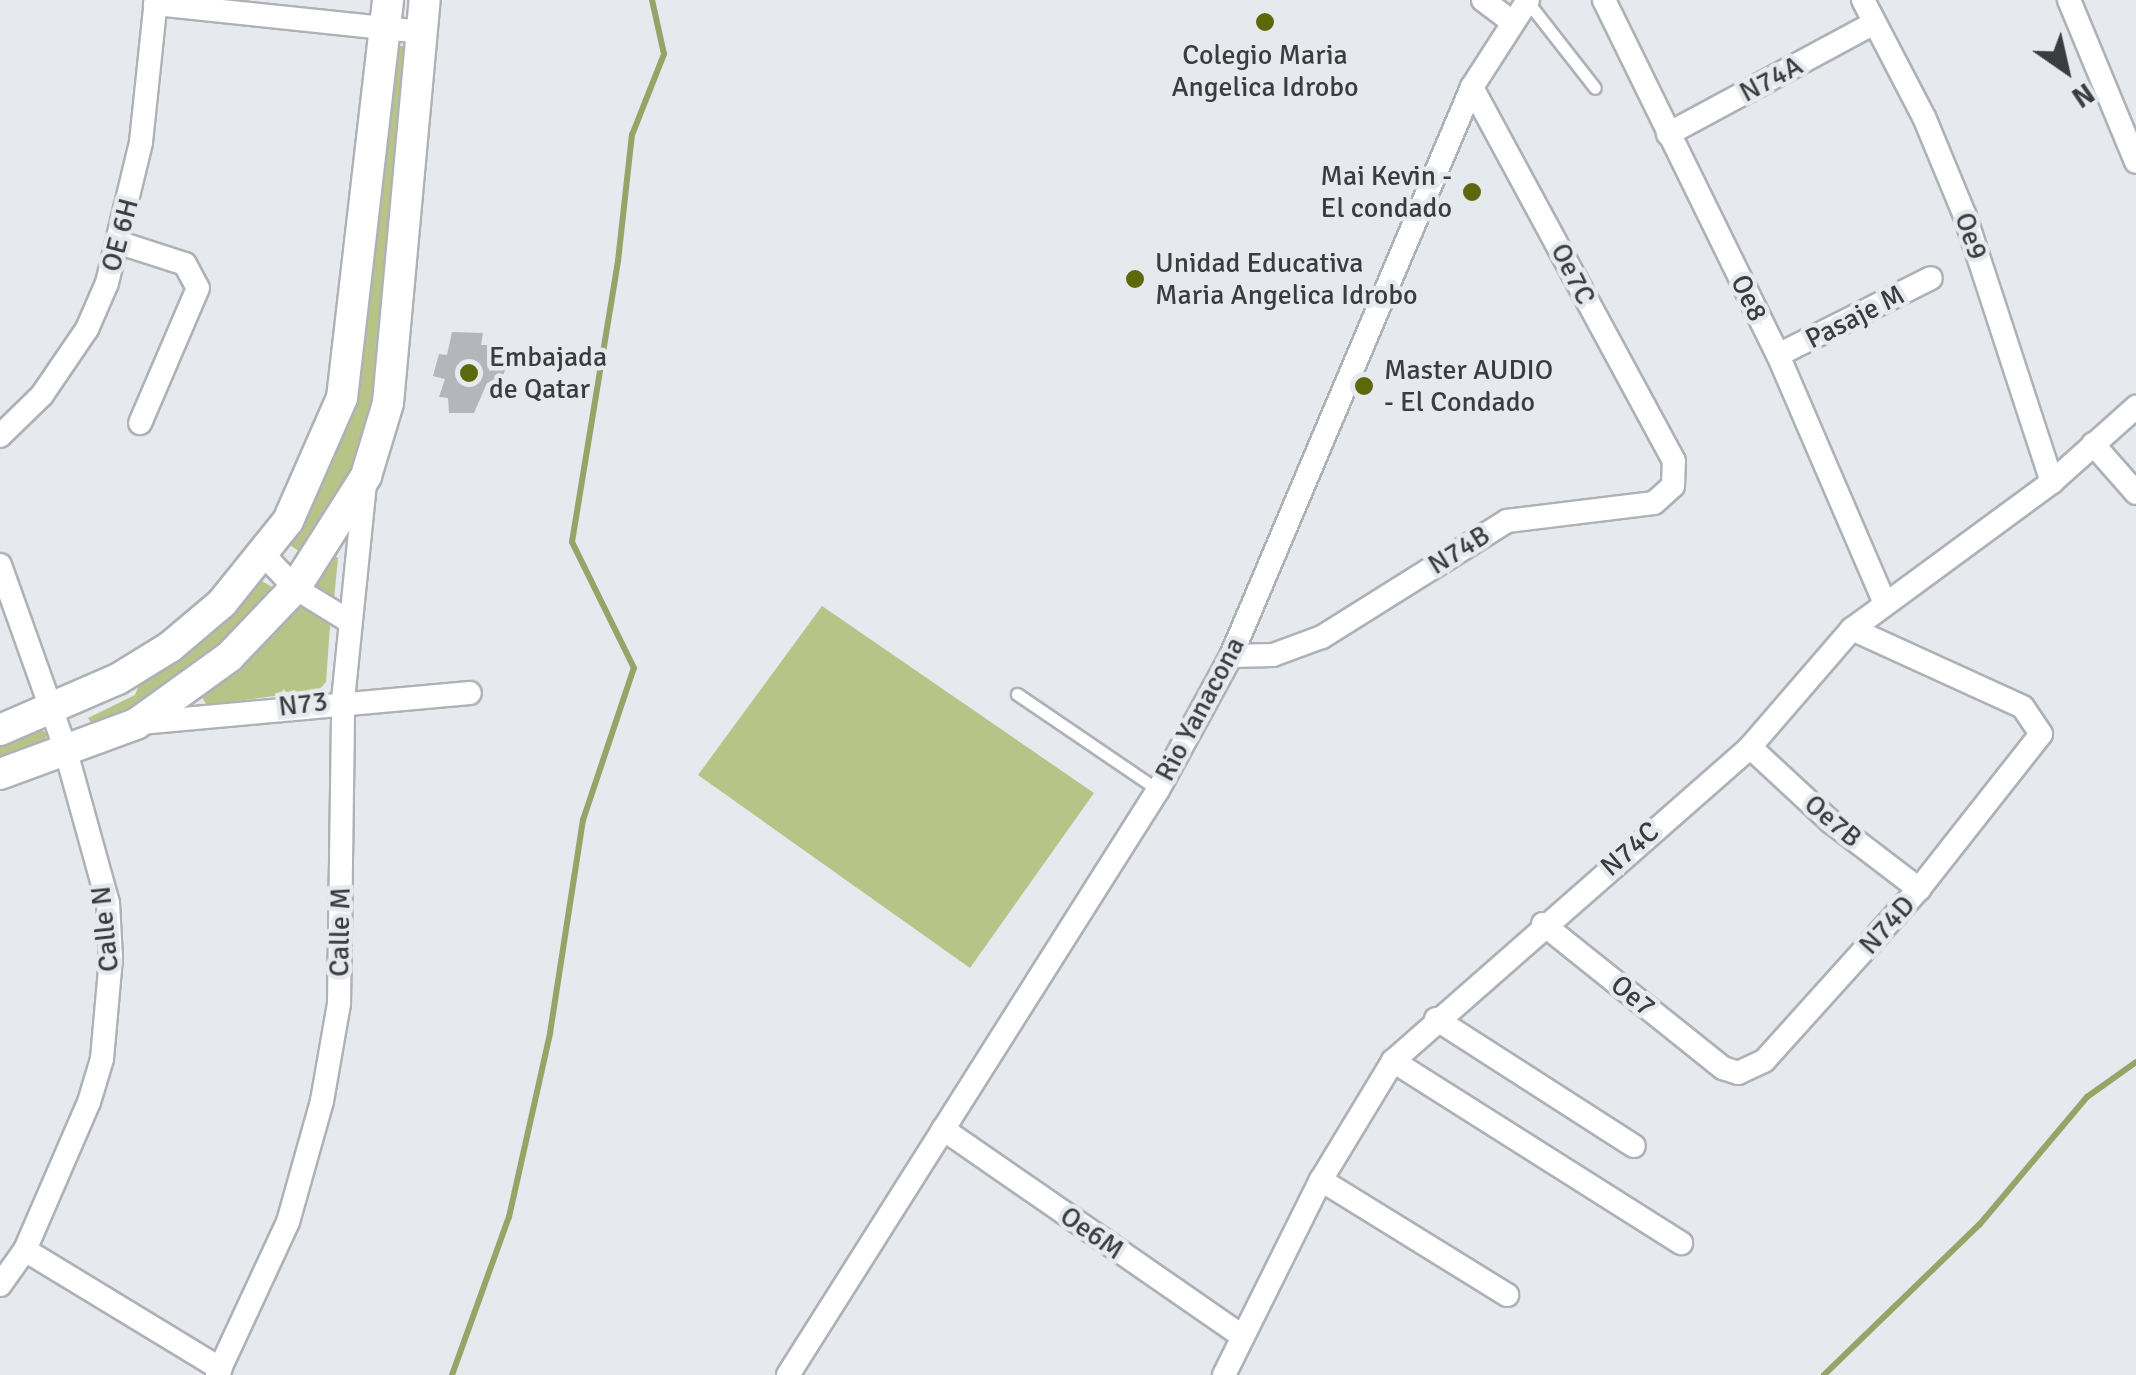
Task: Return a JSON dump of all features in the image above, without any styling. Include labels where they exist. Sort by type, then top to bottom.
[{"type":"street","points":[[0,774],[136,724],[228,658],[295,588],[366,476],[388,403],[425,0]]},
{"type":"street","points":[[1483,0],[1512,21]]},
{"type":"street","name":"Rio Yanacona","points":[[788,1375],[1158,790],[1231,656],[1472,87],[1528,0]]},
{"type":"street","name":"Oe8","points":[[1604,0],[1778,355],[1884,601]]},
{"type":"street","name":"Oe9","points":[[1862,0],[1965,216],[2052,482]]},
{"type":"street","points":[[2069,0],[2136,162]]},
{"type":"street","points":[[156,2],[387,15],[422,32]]},
{"type":"street","name":"OE 6H","points":[[0,436],[42,395],[87,329],[120,243],[141,142],[156,2]]},
{"type":"street","points":[[0,730],[53,708],[170,647],[265,556],[320,458],[342,398],[387,15]]},
{"type":"street","name":"N74A","points":[[1668,134],[1874,24]]},
{"type":"street","name":"Oe7C","points":[[1472,87],[1674,461]]},
{"type":"street","points":[[120,243],[185,264],[198,288],[140,423]]},
{"type":"street","name":"Pasaje M","points":[[1778,355],[1932,278]]},
{"type":"street","name":"N74C","points":[[1224,1375],[1321,1180],[1393,1061],[1543,924],[1750,747],[1852,628],[2052,482],[2136,406]]},
{"type":"street","points":[[2093,444],[2136,492]]},
{"type":"street","name":"N74B","points":[[1231,656],[1274,655],[1322,637],[1507,521],[1654,502],[1673,486],[1674,461]]},
{"type":"street","name":"Calle M","points":[[26,1250],[219,1372],[288,1222],[322,1101],[339,1004],[347,620],[366,476]]},
{"type":"street","points":[[265,556],[295,588],[347,620]]},
{"type":"street","name":"Calle N","points":[[0,565],[53,708],[108,903],[110,1003],[90,1102],[26,1250],[0,1284]]},
{"type":"street","name":"N74D","points":[[1723,1068],[1738,1073],[1764,1061],[1919,890],[2041,734],[2033,714],[1852,628]]},
{"type":"street","name":"N73","points":[[136,724],[343,700],[470,693]]},
{"type":"street","name":"Oe7B","points":[[1750,747],[1831,822],[1919,890]]},
{"type":"street","name":"Oe7","points":[[1543,924],[1723,1068]]},
{"type":"street","points":[[1436,1020],[1634,1146]]},
{"type":"street","points":[[1393,1061],[1681,1243]]},
{"type":"street","name":"Oe6M","points":[[944,1129],[1242,1336]]},
{"type":"street","points":[[1321,1180],[1507,1295]]},
{"type":"lane","points":[[1528,0],[1595,88]]},
{"type":"lane","points":[[1018,694],[1158,790]]},
{"type":"green space","points":[[393,45],[414,47],[374,421],[351,483],[306,556],[287,543],[317,491]]},
{"type":"green space","points":[[331,553],[338,558],[334,599],[310,585]]},
{"type":"green space","points":[[260,580],[281,592],[245,629],[131,712],[94,728],[88,718],[135,695],[142,677]]},
{"type":"green space","points":[[312,605],[325,613],[330,627],[326,682],[319,690],[207,705],[199,693],[295,606]]},
{"type":"green space","points":[[822,606],[1094,793],[970,968],[698,775]]},
{"type":"green space","points":[[36,727],[48,734],[41,747],[0,763],[0,742]]},
{"type":"building","name":"Embajada de Qatar","points":[[452,332],[483,333],[481,345],[494,345],[493,358],[505,370],[502,379],[487,383],[474,413],[449,413],[448,398],[439,397],[445,379],[433,376],[439,354],[447,355]]},
{"type":"waterway","points":[[452,1375],[509,1217],[550,1033],[583,820],[634,668],[572,542],[618,261],[632,135],[664,54],[652,0]]},
{"type":"waterway","points":[[1824,1375],[1980,1224],[2087,1097],[2136,1062]]},
{"type":"place","name":"Colegio Maria Angelica Idrobo","points":[[1265,22]]},
{"type":"place","name":"Mai Kevin - El condado","points":[[1472,192]]},
{"type":"place","name":"Unidad Educativa Maria Angelica Idrobo","points":[[1135,279]]},
{"type":"place","name":"Embajada de Qatar","points":[[469,373]]},
{"type":"place","name":"Master AUDIO - El Condado","points":[[1364,386]]}]
